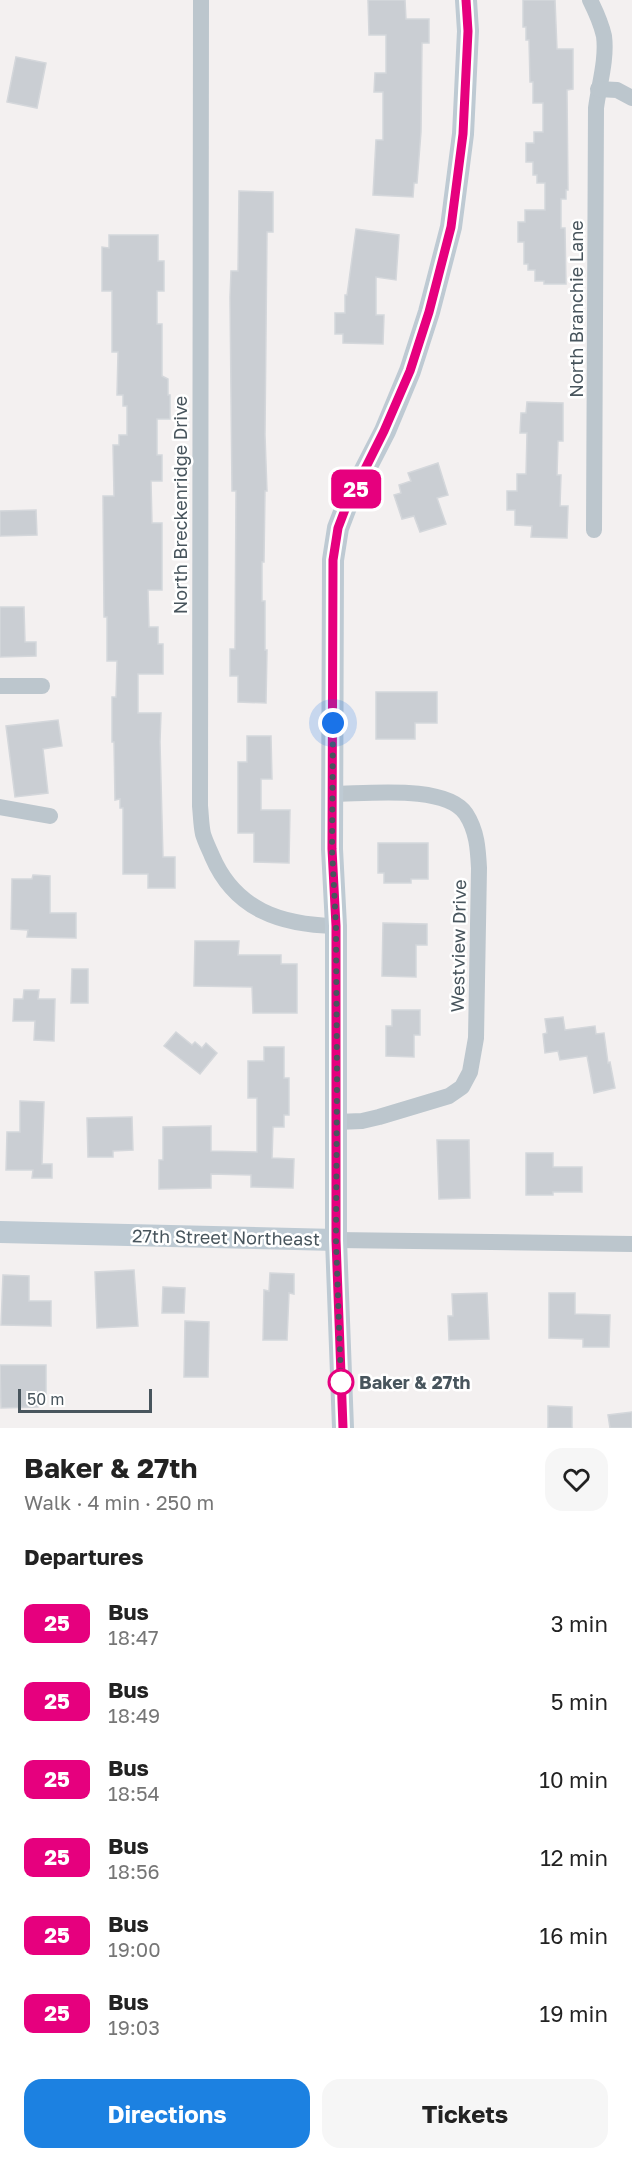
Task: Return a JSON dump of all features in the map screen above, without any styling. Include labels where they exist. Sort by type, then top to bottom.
[{"type":"main road","points":[[343,1428],[336,1240],[336,926],[332,849],[333,560],[337,536],[346,507],[384,431],[410,371],[429,312],[451,227],[463,134],[468,31],[466,0]]},
{"type":"main road","name":"27th Street Northeast","points":[[0,1232],[336,1240]]},
{"type":"street","name":"North Breckenridge Drive","points":[[201,0],[200,806],[203,835],[230,889],[256,908],[288,921],[308,926],[336,926]]},
{"type":"street","name":"North Branchie Lane","points":[[590,0],[604,37],[602,71],[596,108],[594,530]]},
{"type":"street","points":[[598,89],[617,90],[632,98]]},
{"type":"street","points":[[0,686],[42,686]]},
{"type":"street","name":"Westview Drive","points":[[333,794],[428,794],[451,801],[465,812],[472,826],[478,843],[479,868],[476,1038],[470,1072],[462,1087],[449,1096],[362,1121],[337,1122]]},
{"type":"street","points":[[0,807],[50,816]]},
{"type":"street","name":"27th Street Northeast","points":[[336,1240],[632,1244]]},
{"type":"building","points":[[368,0],[405,0],[406,19],[429,19],[429,43],[422,43],[421,132],[417,183],[414,183],[413,197],[373,195],[376,140],[383,140],[383,92],[374,92],[375,73],[386,73],[386,35],[369,35]]},
{"type":"building","points":[[523,0],[555,0],[557,49],[573,49],[573,89],[567,90],[568,190],[566,190],[566,199],[561,199],[561,228],[565,228],[566,284],[544,284],[544,281],[535,281],[535,270],[528,270],[528,264],[524,264],[524,242],[518,242],[518,222],[525,222],[525,210],[545,210],[545,183],[537,183],[537,175],[533,175],[533,162],[526,162],[526,143],[534,143],[534,132],[543,132],[543,103],[533,103],[529,40],[526,40],[526,27],[523,27]]},
{"type":"building","points":[[16,57],[46,63],[37,108],[7,102]]},
{"type":"building","points":[[239,191],[273,192],[273,232],[267,232],[265,435],[267,491],[265,491],[264,562],[262,562],[262,601],[265,601],[265,650],[267,650],[266,703],[238,702],[238,676],[230,676],[230,649],[235,649],[236,491],[232,491],[230,297],[231,271],[238,271]]},
{"type":"building","points":[[356,229],[399,235],[396,280],[376,277],[376,315],[384,315],[383,344],[343,343],[343,334],[335,334],[335,313],[345,313],[345,295],[347,295]]},
{"type":"building","points":[[109,235],[158,235],[158,261],[164,261],[164,291],[157,291],[157,324],[162,324],[162,376],[168,379],[170,419],[157,419],[157,455],[162,455],[162,481],[151,481],[152,523],[162,523],[162,590],[148,590],[149,627],[158,627],[158,644],[163,644],[163,674],[138,674],[138,713],[161,713],[163,857],[175,857],[175,888],[148,888],[148,874],[123,874],[123,808],[120,808],[120,799],[115,800],[112,697],[116,697],[117,661],[107,661],[107,617],[104,617],[103,496],[114,496],[113,445],[119,445],[119,435],[127,435],[127,406],[123,406],[123,395],[117,395],[118,352],[112,352],[112,291],[102,291],[102,247],[109,248]]},
{"type":"building","points":[[527,402],[563,403],[563,441],[558,441],[557,475],[561,475],[560,506],[568,506],[567,538],[531,537],[532,526],[515,525],[515,510],[507,510],[507,491],[517,491],[517,474],[526,474],[527,433],[520,433],[521,413],[526,413]]},
{"type":"building","points":[[438,463],[448,495],[437,498],[446,524],[420,532],[414,516],[402,519],[394,495],[401,493],[399,485],[411,481],[408,473]]},
{"type":"building","points":[[36,510],[37,535],[0,536],[0,511]]},
{"type":"building","points":[[0,607],[24,607],[25,642],[36,642],[36,656],[0,657]]},
{"type":"building","points":[[376,692],[437,692],[437,723],[415,723],[415,739],[376,739]]},
{"type":"building","points":[[58,720],[62,746],[43,749],[48,793],[15,797],[6,726]]},
{"type":"building","points":[[247,736],[271,736],[272,779],[261,779],[261,810],[290,810],[289,863],[254,862],[254,833],[238,833],[238,762],[247,762]]},
{"type":"building","points":[[378,843],[428,843],[428,879],[411,879],[411,883],[384,883],[384,873],[378,873]]},
{"type":"building","points":[[33,875],[50,876],[50,913],[76,913],[76,938],[27,937],[28,930],[11,929],[12,879],[32,879]]},
{"type":"building","points":[[383,923],[427,924],[427,945],[416,945],[416,977],[382,976]]},
{"type":"building","points":[[195,941],[239,941],[238,955],[281,955],[281,964],[297,964],[297,1013],[253,1013],[252,987],[194,986]]},
{"type":"building","points":[[72,969],[88,969],[88,1003],[71,1003]]},
{"type":"building","points":[[24,990],[39,990],[38,999],[55,999],[54,1041],[34,1040],[35,1021],[13,1021],[14,999],[23,999]]},
{"type":"building","points":[[392,1010],[420,1010],[420,1035],[414,1035],[414,1057],[386,1056],[386,1026],[392,1026]]},
{"type":"building","points":[[563,1017],[565,1030],[595,1026],[596,1034],[604,1033],[608,1063],[610,1062],[615,1088],[594,1093],[587,1056],[560,1060],[558,1051],[545,1053],[543,1034],[547,1033],[545,1019]]},
{"type":"building","points":[[176,1032],[192,1045],[195,1042],[202,1048],[206,1043],[217,1053],[200,1074],[164,1046]]},
{"type":"building","points":[[264,1047],[284,1047],[284,1078],[289,1078],[289,1115],[284,1115],[284,1127],[273,1127],[272,1158],[294,1159],[293,1188],[251,1187],[251,1175],[211,1174],[211,1188],[159,1189],[159,1160],[163,1160],[163,1127],[211,1126],[211,1151],[257,1152],[257,1098],[248,1098],[248,1061],[264,1061]]},
{"type":"building","points":[[20,1101],[44,1102],[42,1164],[52,1164],[52,1178],[32,1178],[33,1170],[6,1170],[7,1132],[20,1132]]},
{"type":"building","points":[[132,1117],[133,1150],[113,1151],[113,1157],[88,1157],[87,1118]]},
{"type":"building","points":[[437,1140],[469,1140],[470,1198],[439,1199]]},
{"type":"building","points":[[526,1153],[553,1153],[553,1167],[582,1167],[582,1192],[526,1195]]},
{"type":"building","points":[[134,1270],[138,1326],[97,1328],[95,1272]]},
{"type":"building","points":[[270,1273],[294,1274],[294,1294],[289,1293],[287,1340],[263,1340],[264,1290],[269,1291]]},
{"type":"building","points":[[3,1275],[29,1276],[29,1301],[51,1301],[51,1326],[1,1325]]},
{"type":"building","points":[[163,1287],[185,1288],[184,1313],[162,1313]]},
{"type":"building","points":[[487,1293],[489,1339],[449,1340],[448,1316],[453,1316],[452,1294]]},
{"type":"building","points":[[549,1293],[575,1293],[575,1314],[610,1315],[609,1347],[583,1347],[583,1339],[549,1338]]},
{"type":"building","points":[[185,1321],[209,1322],[208,1377],[184,1377]]},
{"type":"building","points":[[0,1365],[46,1365],[46,1394],[38,1395],[38,1407],[1,1408]]},
{"type":"building","points":[[548,1406],[572,1407],[572,1428],[548,1428]]},
{"type":"building","points":[[632,1412],[632,1428],[610,1428],[608,1415]]},
{"type":"bus line","name":"25","points":[[343,1428],[336,1240],[336,926],[332,849],[333,560],[338,528],[346,507],[384,431],[410,371],[429,312],[451,227],[463,134],[468,31],[466,0]]},
{"type":"place","name":"Baker & 27th","points":[[341,1382]]},
{"type":"route","points":[[333,723],[332,849],[336,926],[337,1079],[336,1240],[341,1382]]}]
